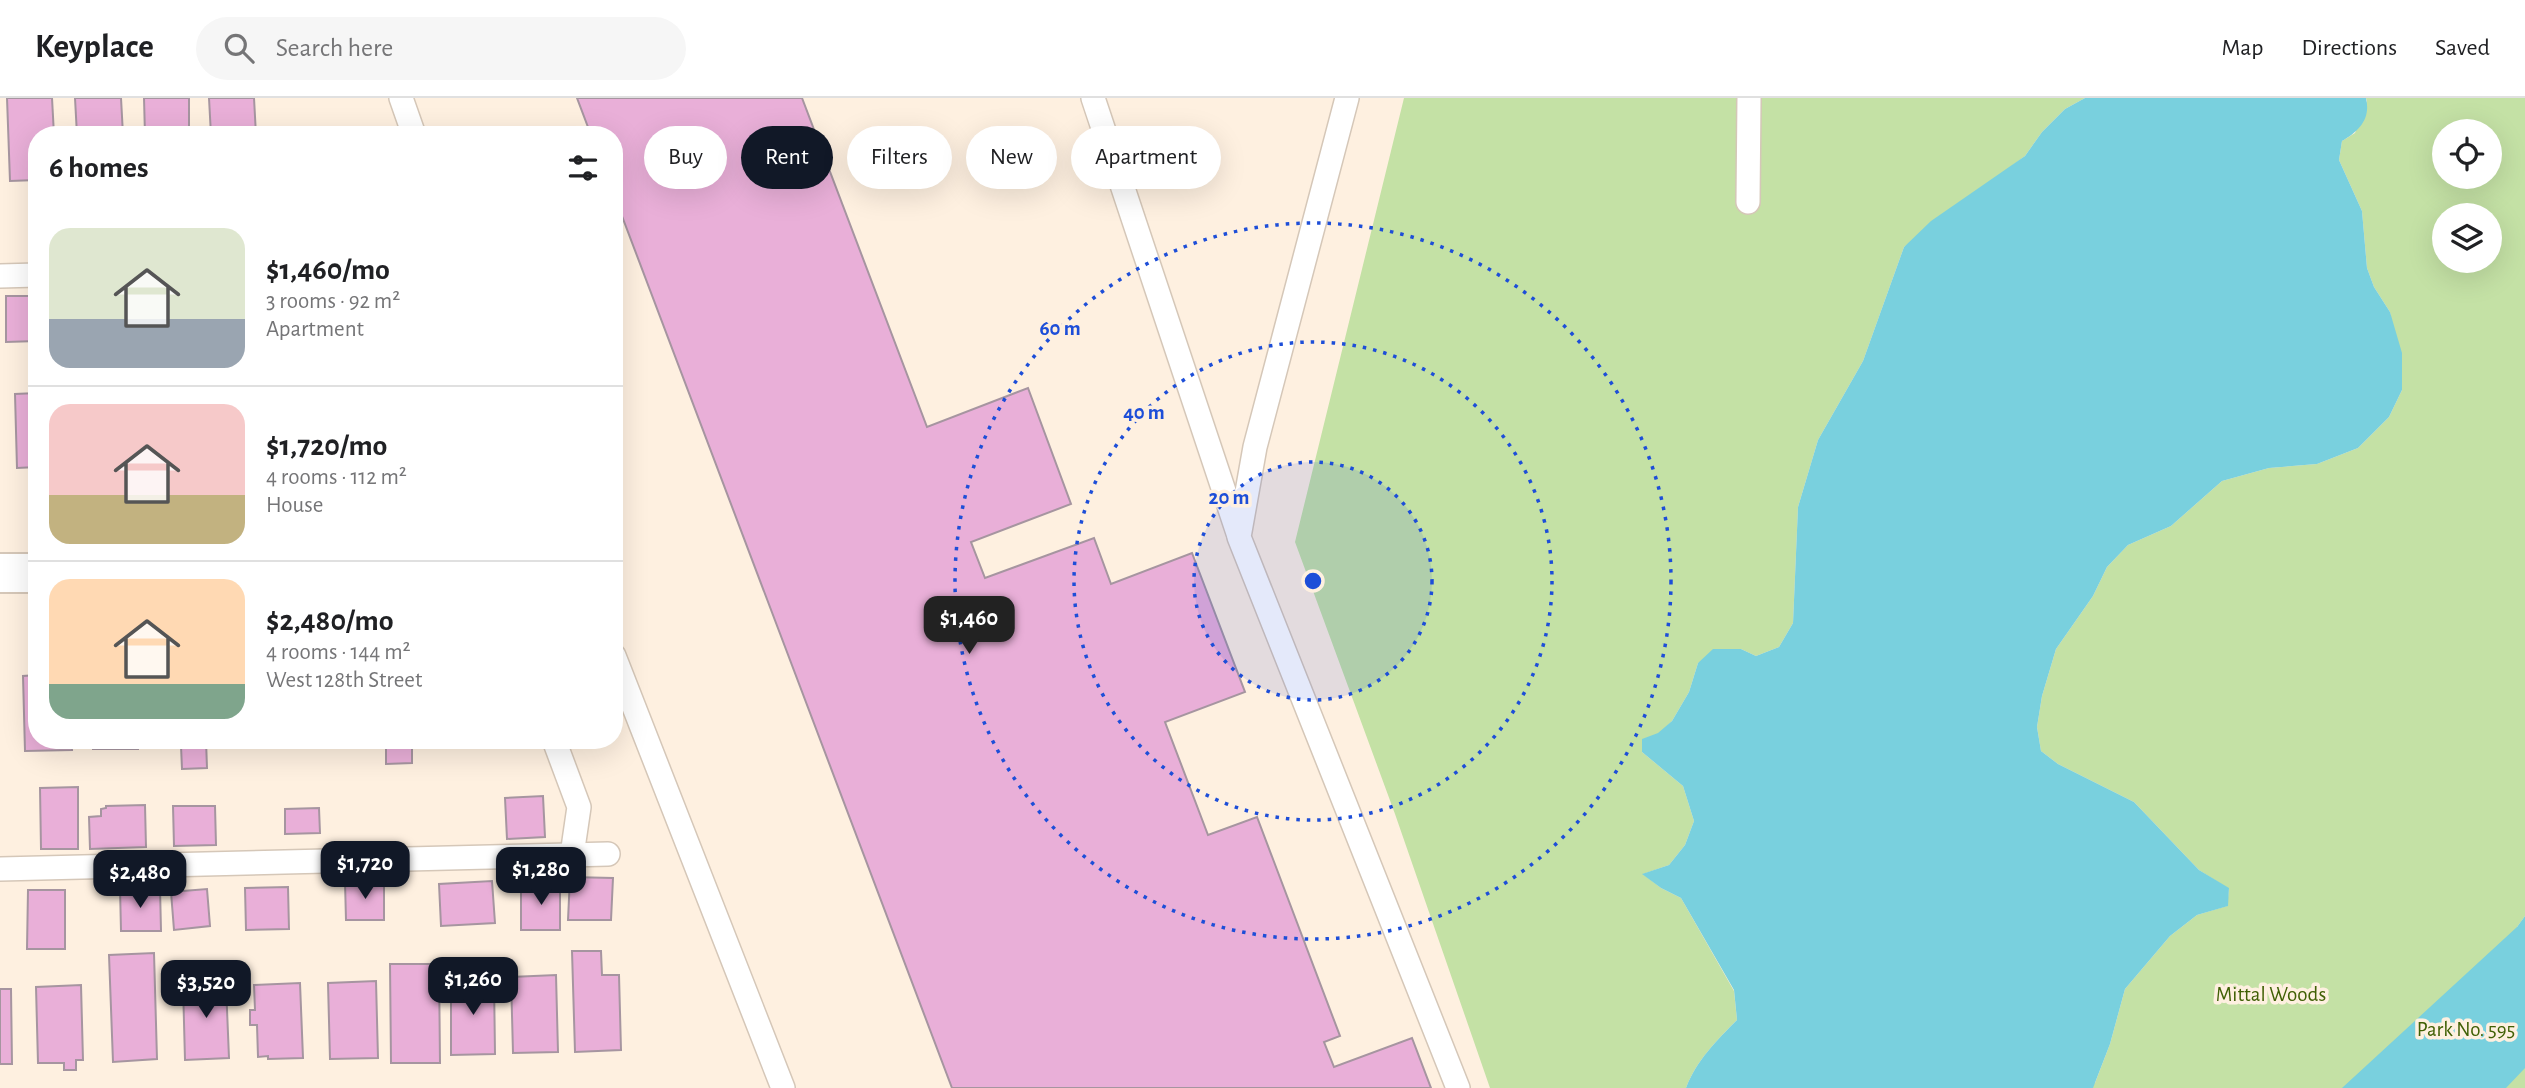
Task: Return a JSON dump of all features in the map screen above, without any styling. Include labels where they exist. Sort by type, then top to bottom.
[{"type":"street","points":[[0,573],[28,573]]},
{"type":"lane","points":[[401,98],[411,126]]},
{"type":"lane","points":[[1093,98],[1239,537],[1458,1088]]},
{"type":"lane","points":[[1239,537],[1255,447],[1347,98]]},
{"type":"lane","points":[[1748,202],[1749,98]]},
{"type":"lane","points":[[0,276],[28,275]]},
{"type":"lane","points":[[623,679],[783,1088]]},
{"type":"lane","points":[[557,749],[579,807],[572,855]]},
{"type":"lane","points":[[0,869],[608,854]]},
{"type":"green space","points":[[1404,98],[2085,98],[2065,109],[2042,132],[2025,156],[1904,247],[1863,361],[1818,440],[1798,507],[1793,623],[1779,647],[1756,656],[1741,649],[1698,663],[1689,692],[1672,721],[1642,752],[1683,786],[1694,821],[1685,845],[1669,865],[1643,874],[1661,888],[1681,898],[1734,991],[1737,1020],[1701,1060],[1686,1088],[1490,1088],[1395,814],[1295,542]]},
{"type":"green space","points":[[2366,98],[2525,98],[2525,916],[2517,927],[2525,950],[2525,1088],[2081,1088],[2095,1083],[2110,1044],[2125,989],[2170,936],[2197,915],[2227,906],[2229,889],[2199,870],[2134,802],[2058,764],[2041,751],[2037,727],[2042,696],[2056,649],[2093,596],[2107,567],[2128,545],[2171,526],[2222,481],[2269,468],[2317,464],[2358,448],[2389,417],[2402,390],[2390,312],[2374,287],[2367,268],[2362,211],[2339,160],[2342,141],[2355,133]]},
{"type":"water","points":[[2085,98],[2366,98],[2365,118],[2354,133],[2342,141],[2339,160],[2362,211],[2367,268],[2374,287],[2390,312],[2402,353],[2402,390],[2389,417],[2358,448],[2317,464],[2269,468],[2222,481],[2171,526],[2128,545],[2107,567],[2093,596],[2056,649],[2042,696],[2037,727],[2041,751],[2058,764],[2134,802],[2199,870],[2229,888],[2228,906],[2197,915],[2170,936],[2125,989],[2110,1044],[2093,1088],[1686,1088],[1701,1060],[1737,1020],[1734,990],[1681,898],[1642,874],[1669,865],[1685,845],[1694,821],[1683,786],[1642,752],[1642,739],[1658,733],[1672,721],[1689,692],[1698,663],[1713,649],[1741,649],[1756,656],[1779,647],[1793,623],[1798,507],[1818,440],[1863,361],[1904,247],[1931,221],[2025,156],[2042,132],[2065,109]]},
{"type":"water","points":[[2525,916],[2525,1068],[2506,1088],[2342,1088],[2517,927]]},
{"type":"building","points":[[7,98],[52,98],[54,126],[28,126],[28,180],[10,181]]},
{"type":"building","points":[[75,98],[121,98],[123,126],[77,126]]},
{"type":"building","points":[[144,98],[189,98],[189,126],[145,126]]},
{"type":"building","points":[[209,98],[254,98],[256,126],[211,126]]},
{"type":"building","points":[[577,98],[802,98],[813,126],[741,126],[741,189],[833,189],[833,180],[927,427],[1028,388],[1071,504],[971,542],[985,578],[1094,538],[1111,584],[1192,553],[1245,692],[1165,722],[1208,835],[1257,817],[1340,1036],[1324,1042],[1334,1067],[1412,1038],[1431,1088],[952,1088],[623,219],[623,126],[588,126]]},
{"type":"building","points":[[6,296],[28,296],[28,341],[6,342]]},
{"type":"building","points":[[28,393],[28,467],[17,468],[15,394]]},
{"type":"building","points":[[23,676],[28,676],[28,749],[72,750],[25,751]]},
{"type":"building","points":[[181,749],[206,749],[207,768],[182,769]]},
{"type":"building","points":[[386,749],[412,749],[412,763],[386,764]]},
{"type":"building","points":[[78,787],[78,849],[41,849],[40,788]]},
{"type":"building","points":[[543,796],[545,837],[507,839],[505,798]]},
{"type":"building","points":[[145,805],[146,847],[90,849],[89,817],[101,816],[101,809],[106,806]]},
{"type":"building","points":[[173,806],[215,806],[216,845],[174,846]]},
{"type":"building","points":[[319,808],[320,833],[285,834],[285,809]]},
{"type":"building","points":[[570,877],[613,878],[611,920],[568,920]]},
{"type":"building","points":[[384,881],[384,920],[346,920],[345,882]]},
{"type":"building","points":[[492,881],[495,923],[441,926],[439,884]]},
{"type":"building","points":[[560,884],[560,930],[521,930],[521,885]]},
{"type":"building","points":[[288,887],[289,929],[246,930],[245,888]]},
{"type":"building","points":[[120,888],[160,888],[161,931],[121,931]]},
{"type":"building","points":[[207,889],[210,926],[174,930],[171,892]]},
{"type":"building","points":[[28,890],[65,890],[65,949],[27,949]]},
{"type":"building","points":[[572,951],[601,951],[602,975],[619,975],[621,1050],[575,1052]]},
{"type":"building","points":[[154,953],[157,1059],[113,1062],[109,955]]},
{"type":"building","points":[[390,964],[439,964],[440,1063],[391,1063]]},
{"type":"building","points":[[211,974],[211,985],[226,985],[229,1058],[185,1060],[183,985],[196,985],[195,975]]},
{"type":"building","points":[[556,975],[558,1052],[513,1053],[511,977]]},
{"type":"building","points":[[451,980],[494,980],[495,1054],[451,1055]]},
{"type":"building","points":[[376,981],[378,1058],[330,1059],[328,983]]},
{"type":"building","points":[[300,983],[303,1058],[258,1057],[257,1025],[250,1025],[250,1010],[255,1010],[254,985]]},
{"type":"building","points":[[81,985],[83,1060],[76,1060],[76,1070],[64,1070],[64,1063],[38,1063],[36,987]]},
{"type":"building","points":[[0,989],[11,989],[12,1064],[0,1064]]},
{"type":"park label","name":"Mittal Woods","points":[[2271,994]]},
{"type":"park label","name":"Park No. 595","points":[[2466,1029]]}]
